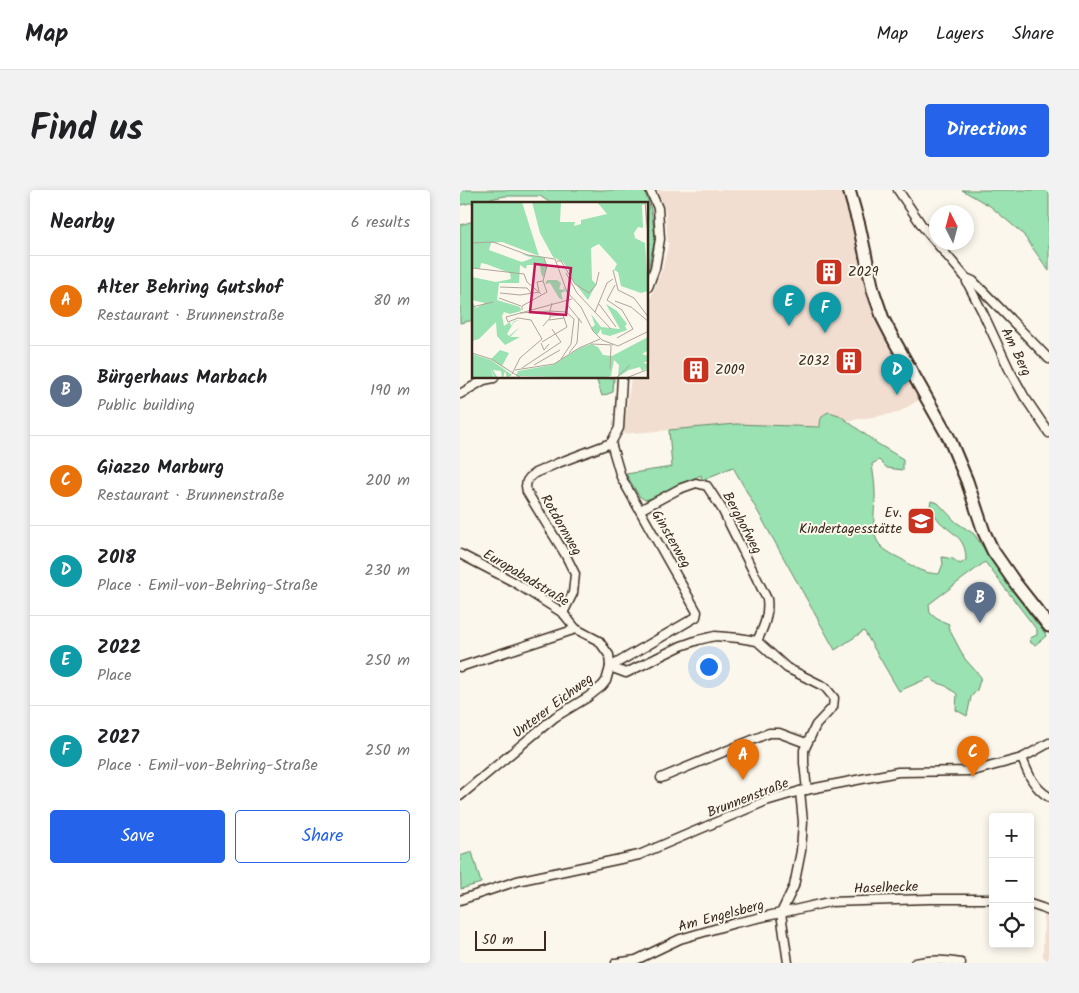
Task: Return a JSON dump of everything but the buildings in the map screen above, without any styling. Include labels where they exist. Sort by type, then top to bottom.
[{"type":"main road","points":[[849,190],[859,225],[873,290],[883,318],[949,438],[993,551],[1049,626]]},
{"type":"street","points":[[649,285],[656,268],[660,239],[658,208],[650,190]]},
{"type":"street","points":[[898,190],[923,227],[966,278],[982,290],[1049,359]]},
{"type":"street","name":"Am Berg","points":[[966,278],[969,288],[1009,369],[1024,396],[1049,433]]},
{"type":"street","points":[[460,394],[489,379]]},
{"type":"street","points":[[611,443],[619,428],[622,379]]},
{"type":"street","name":"Ginsterweg","points":[[610,667],[696,617],[697,612],[621,477],[611,443]]},
{"type":"street","name":"Rotdornweg","points":[[563,613],[573,593],[575,574],[527,492],[527,481],[530,477],[543,470],[611,443]]},
{"type":"street","name":"Berghofweg","points":[[640,510],[679,489],[696,483],[707,486],[726,515],[766,599],[768,610],[764,627],[757,641]]},
{"type":"street","name":"Europabadstraße","points":[[460,554],[514,582],[563,613],[576,629]]},
{"type":"street","points":[[460,668],[576,629]]},
{"type":"street","name":"Unterer Eichweg","points":[[460,796],[555,717],[588,697],[606,681],[610,667],[609,655],[599,642],[576,629]]},
{"type":"street","points":[[610,667],[626,673],[681,646],[698,640],[715,636],[739,638],[757,641],[787,668],[825,688],[834,698],[833,707],[816,725],[806,743],[778,733],[769,733],[661,778]]},
{"type":"street","name":"Am Engelsberg","points":[[616,963],[636,961],[680,940],[735,923],[781,913],[794,886],[801,851],[804,750],[806,743]]},
{"type":"street","name":"Brunnenstraße","points":[[460,900],[517,881],[639,855],[766,801],[803,791],[898,772],[973,770],[1022,758],[1049,743]]},
{"type":"street","points":[[1022,758],[1028,774],[1037,788],[1049,797]]},
{"type":"street","name":"Haselhecke","points":[[781,913],[829,902],[989,899]]},
{"type":"street","points":[[1034,905],[1049,911]]},
{"type":"street","points":[[781,913],[788,963]]},
{"type":"street","points":[[915,963],[942,960],[961,963]]},
{"type":"shaded area","points":[[657,190],[842,190],[874,318],[919,400],[897,413],[809,427],[736,424],[623,434],[631,379],[649,379],[649,302],[663,267],[668,245],[665,209]]},
{"type":"shaded area","points":[[1044,912],[1049,914],[1049,962],[1043,956]]},
{"type":"green space","points":[[460,190],[644,190],[648,202],[549,202],[540,196],[505,196],[460,205]]},
{"type":"green space","points":[[962,190],[1049,190],[1049,271],[1022,233],[990,206]]},
{"type":"green space","points":[[649,204],[651,209],[655,237],[649,265]]},
{"type":"green space","points":[[472,222],[472,320],[460,323],[460,225]]},
{"type":"green space","points":[[596,379],[614,379],[613,392],[602,396]]},
{"type":"green space","points":[[829,412],[839,415],[878,444],[903,459],[903,470],[887,468],[879,460],[872,464],[875,489],[874,526],[880,545],[888,552],[924,572],[939,574],[943,564],[942,557],[953,559],[960,564],[966,560],[964,547],[961,542],[939,520],[930,505],[931,501],[938,503],[956,522],[974,534],[1045,633],[1046,636],[1035,645],[1031,643],[1030,638],[1037,635],[1037,630],[985,562],[929,604],[930,613],[937,619],[949,624],[948,627],[965,659],[981,677],[977,690],[971,697],[967,716],[956,710],[957,694],[946,686],[933,681],[931,677],[899,691],[864,631],[835,650],[733,467],[702,480],[701,475],[659,496],[645,500],[639,496],[626,474],[672,467],[669,430],[736,424],[820,427],[824,414]]},
{"type":"green space","points":[[472,852],[481,883],[461,889],[460,856]]},
{"type":"place","name":"Z029","points":[[829,272]]},
{"type":"place","name":"Z022","points":[[789,326]]},
{"type":"place","name":"Z027","points":[[825,333]]},
{"type":"place","name":"Z032","points":[[849,361]]},
{"type":"place","name":"Z009","points":[[696,370]]},
{"type":"place","name":"Z018","points":[[897,395]]},
{"type":"place","name":"Ev. Kindertagesstätte","points":[[921,521]]},
{"type":"place","name":"Bürgerhaus Marbach","points":[[980,623]]},
{"type":"place","name":"Giazzo Marburg","points":[[973,777]]},
{"type":"place","name":"Alter Behring Gutshof","points":[[743,780]]}]
